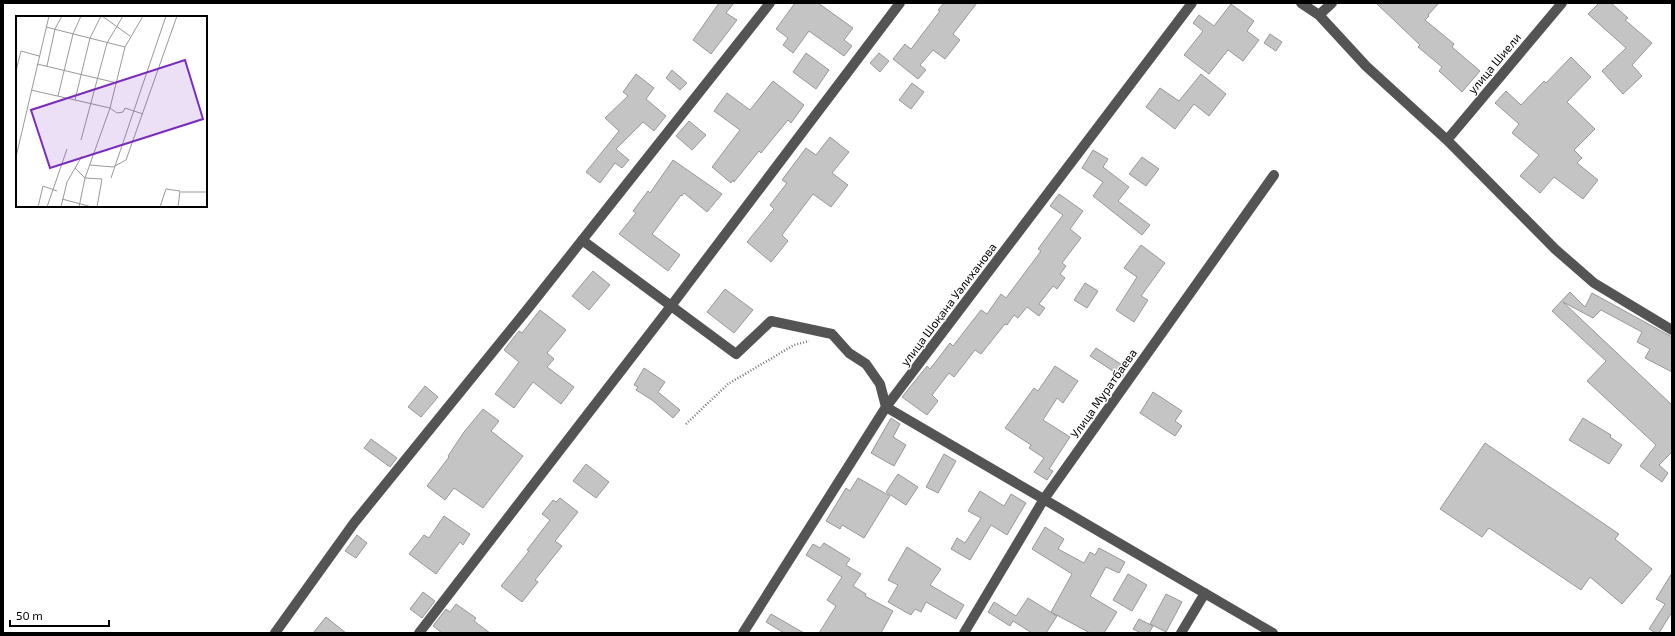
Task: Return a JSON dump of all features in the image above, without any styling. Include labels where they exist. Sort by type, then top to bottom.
[{"type":"street","points":[[275,633],[354,523],[582,240],[770,3]]},
{"type":"street","points":[[419,633],[671,306],[900,3]]},
{"type":"street","name":"улица Шоқана Уәлиханова","points":[[745,632],[886,407],[1192,3]]},
{"type":"street","points":[[1301,3],[1319,14],[1366,66],[1447,140],[1555,249],[1594,283],[1672,330]]},
{"type":"street","points":[[1319,14],[1332,3]]},
{"type":"street","name":"улица Шиели","points":[[1447,140],[1562,3]]},
{"type":"street","name":"Улица Муратбаева","points":[[964,633],[1044,499],[1274,174]]},
{"type":"street","points":[[582,240],[736,354],[771,321],[832,334],[849,353],[866,364],[880,384],[886,407],[1273,633]]},
{"type":"street","points":[[1181,633],[1205,593]]},
{"type":"path","points":[[686,424],[728,384],[794,345],[809,340]]},
{"type":"building","points":[[719,3],[734,3],[726,13],[737,20],[711,54],[693,40]]},
{"type":"building","points":[[795,3],[818,3],[853,28],[844,40],[852,46],[844,56],[809,31],[793,53],[783,45],[788,38],[776,29]]},
{"type":"building","points":[[944,3],[977,3],[953,34],[960,40],[945,59],[933,50],[920,65],[926,70],[918,79],[893,59],[905,44],[911,49],[940,11],[938,10]]},
{"type":"building","points":[[1376,3],[1439,3],[1425,20],[1454,44],[1452,47],[1480,71],[1462,92],[1439,71],[1442,67],[1418,47],[1420,45]]},
{"type":"building","points":[[1599,3],[1611,3],[1628,18],[1625,20],[1652,43],[1632,65],[1642,76],[1623,94],[1602,71],[1626,48],[1588,14]]},
{"type":"building","points":[[1231,4],[1254,21],[1247,31],[1259,40],[1243,61],[1228,50],[1209,74],[1184,55],[1203,31],[1193,23],[1199,15],[1214,26]]},
{"type":"building","points":[[1270,34],[1282,42],[1276,51],[1264,43]]},
{"type":"building","points":[[806,53],[829,70],[816,89],[793,72]]},
{"type":"building","points":[[879,53],[889,61],[880,72],[870,63]]},
{"type":"building","points":[[1571,57],[1591,77],[1567,102],[1595,129],[1574,150],[1582,158],[1577,163],[1598,180],[1583,199],[1554,177],[1540,193],[1520,176],[1539,155],[1512,133],[1519,124],[1495,103],[1506,91],[1521,105],[1544,81],[1546,83]]},
{"type":"building","points":[[672,70],[687,83],[680,90],[666,78]]},
{"type":"building","points":[[636,74],[654,88],[646,99],[666,116],[654,131],[643,122],[616,149],[629,160],[622,168],[615,163],[600,183],[586,172],[619,131],[605,118],[628,96],[623,92]]},
{"type":"building","points":[[1201,74],[1226,94],[1209,116],[1194,104],[1175,129],[1146,107],[1160,88],[1179,101]]},
{"type":"building","points":[[773,81],[804,105],[791,123],[788,120],[761,153],[759,151],[734,182],[733,180],[731,183],[712,167],[740,130],[714,111],[727,93],[750,110]]},
{"type":"building","points":[[912,83],[924,92],[911,109],[899,100]]},
{"type":"building","points":[[689,121],[706,135],[692,150],[676,136]]},
{"type":"building","points":[[830,137],[849,152],[832,173],[848,185],[831,207],[813,194],[782,235],[788,241],[771,262],[747,242],[774,209],[770,205],[787,183],[782,180],[806,148],[816,155]]},
{"type":"building","points":[[1093,150],[1108,159],[1103,167],[1129,187],[1118,201],[1150,225],[1142,235],[1093,196],[1103,182],[1082,168]]},
{"type":"building","points":[[1142,157],[1159,169],[1146,186],[1129,174]]},
{"type":"building","points":[[673,160],[722,194],[707,212],[684,193],[652,234],[680,255],[668,271],[619,234],[636,213],[633,211],[648,191],[650,193]]},
{"type":"building","points":[[1059,194],[1083,211],[1070,229],[1081,238],[1062,263],[1066,266],[1060,274],[1065,278],[1057,289],[1053,286],[1039,304],[1045,308],[1039,316],[1027,307],[1018,318],[1014,315],[981,354],[975,350],[954,377],[949,373],[932,395],[938,401],[927,415],[902,397],[927,366],[930,369],[950,343],[953,346],[981,310],[987,314],[1001,294],[1006,298],[1041,251],[1038,249],[1063,215],[1050,206]]},
{"type":"building","points":[[1141,245],[1165,263],[1141,296],[1148,300],[1134,322],[1116,310],[1137,277],[1124,268]]},
{"type":"building","points":[[593,271],[610,285],[589,310],[572,296]]},
{"type":"building","points":[[1085,283],[1098,291],[1087,308],[1074,300]]},
{"type":"building","points":[[725,289],[753,310],[734,333],[707,312]]},
{"type":"building","points":[[1570,292],[1585,307],[1592,293],[1672,337],[1672,372],[1645,358],[1650,349],[1637,342],[1642,332],[1601,310],[1593,318],[1563,302],[1672,405],[1672,452],[1659,465],[1668,473],[1662,482],[1640,466],[1656,445],[1587,381],[1606,361],[1552,311]]},
{"type":"building","points":[[540,310],[566,330],[547,353],[554,359],[547,367],[574,387],[561,404],[533,382],[514,408],[495,394],[519,362],[504,350],[519,331],[522,333]]},
{"type":"building","points":[[1096,348],[1127,368],[1122,377],[1090,356]]},
{"type":"building","points":[[1055,366],[1078,381],[1063,403],[1057,398],[1043,420],[1070,437],[1049,469],[1053,471],[1047,480],[1034,472],[1044,458],[1029,448],[1031,445],[1005,428],[1034,388],[1038,391]]},
{"type":"building","points":[[644,368],[665,382],[658,392],[680,410],[673,418],[652,400],[636,390],[638,387],[634,385]]},
{"type":"building","points":[[425,386],[438,397],[421,417],[408,407]]},
{"type":"building","points":[[1153,392],[1182,411],[1175,421],[1182,426],[1175,436],[1140,413]]},
{"type":"building","points":[[483,409],[499,421],[491,431],[523,456],[483,508],[454,488],[445,500],[427,486],[449,457],[448,456],[464,432]]},
{"type":"building","points":[[891,418],[900,424],[893,437],[906,445],[894,466],[871,453]]},
{"type":"building","points":[[1583,418],[1611,435],[1610,437],[1622,445],[1609,464],[1569,440]]},
{"type":"building","points":[[371,439],[397,458],[390,467],[364,448]]},
{"type":"building","points":[[1485,443],[1619,534],[1615,539],[1652,569],[1622,604],[1590,577],[1581,590],[1489,528],[1482,537],[1440,509]]},
{"type":"building","points":[[944,454],[956,461],[938,493],[926,487]]},
{"type":"building","points":[[586,464],[609,482],[596,498],[573,481]]},
{"type":"building","points":[[898,474],[918,487],[906,505],[886,492]]},
{"type":"building","points":[[858,478],[890,496],[864,538],[842,525],[840,529],[826,521],[846,488],[850,491]]},
{"type":"building","points":[[980,491],[1004,506],[1011,494],[1026,503],[1007,535],[991,525],[970,560],[951,549],[957,538],[965,543],[981,518],[968,511]]},
{"type":"building","points":[[560,498],[578,512],[555,541],[562,546],[535,580],[538,582],[522,602],[501,586],[529,551],[527,550],[550,520],[542,514],[553,500],[556,502]]},
{"type":"building","points":[[444,516],[470,534],[463,545],[460,542],[436,574],[409,554],[424,535],[429,538]]},
{"type":"building","points":[[1045,527],[1064,539],[1058,549],[1084,563],[1090,552],[1095,555],[1099,548],[1125,562],[1119,573],[1106,567],[1090,596],[1117,612],[1104,633],[1090,633],[1051,612],[1072,574],[1032,549]]},
{"type":"building","points":[[357,535],[367,543],[356,558],[345,551]]},
{"type":"building","points":[[824,543],[850,559],[846,565],[861,574],[853,586],[866,594],[865,596],[893,611],[881,633],[819,633],[836,606],[827,600],[842,577],[806,555],[813,544],[820,548]]},
{"type":"building","points":[[907,547],[941,569],[930,585],[964,605],[956,619],[926,602],[921,612],[915,609],[911,615],[888,602],[898,585],[888,580]]},
{"type":"building","points":[[1672,573],[1672,612],[1659,633],[1656,633],[1649,629],[1665,604],[1656,599]]},
{"type":"building","points":[[1128,574],[1147,585],[1132,611],[1113,600]]},
{"type":"building","points":[[423,592],[435,601],[422,618],[410,609]]},
{"type":"building","points":[[1166,594],[1182,602],[1166,632],[1150,624]]},
{"type":"building","points":[[1028,598],[1057,616],[1046,633],[1032,633],[1013,621],[1010,626],[988,612],[994,602],[1016,616]]},
{"type":"building","points":[[456,604],[476,618],[474,621],[490,633],[442,633],[433,626],[446,609],[450,612]]},
{"type":"building","points":[[771,614],[804,633],[784,633],[766,622]]},
{"type":"building","points":[[326,617],[346,633],[313,633]]},
{"type":"building","points":[[1139,619],[1153,626],[1149,633],[1141,633],[1133,629]]}]
